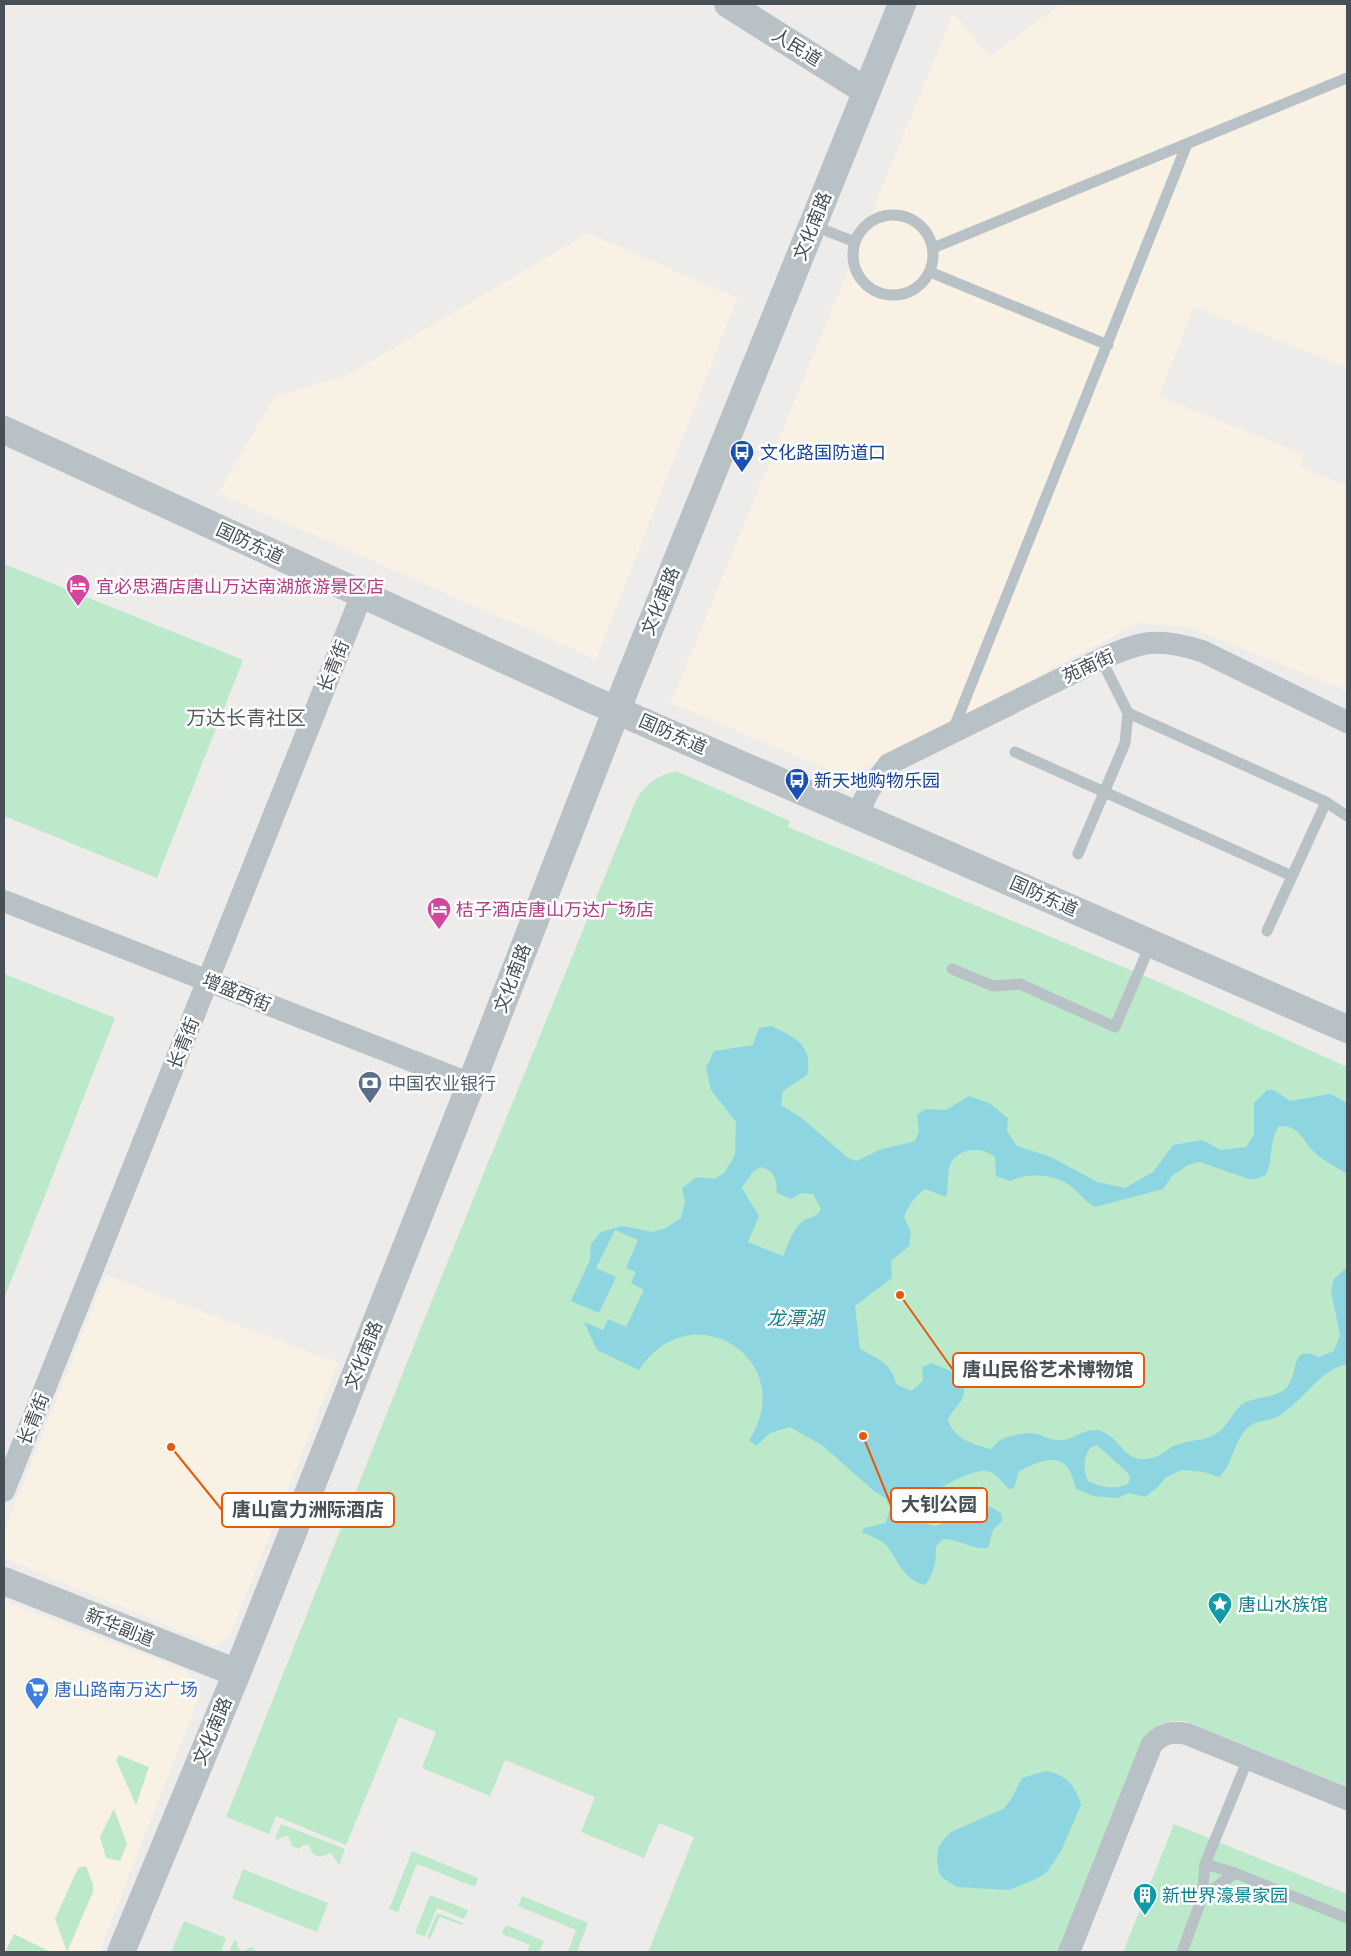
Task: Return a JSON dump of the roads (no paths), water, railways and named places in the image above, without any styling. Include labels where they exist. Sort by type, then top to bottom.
[{"type":"street","name":"人民道","points":[[728,4],[866,91]]},
{"type":"street","name":"文化南路","points":[[121,1952],[237,1673],[471,1084],[616,709],[902,4]]},
{"type":"street","name":"国防东道","points":[[4,430],[616,709],[1347,1028]]},
{"type":"street","name":"长青街","points":[[4,1492],[362,594]]},
{"type":"street","name":"苑南街","points":[[856,815],[869,790],[889,764],[952,731],[1101,659],[1126,648],[1152,641],[1176,642],[1202,650],[1347,722]]},
{"type":"street","name":"增盛西街","points":[[4,900],[471,1084]]},
{"type":"street","name":"新华副道","points":[[4,1581],[237,1673]]},
{"type":"street","points":[[1069,1952],[1152,1744],[1159,1736],[1174,1731],[1187,1734],[1347,1799]]},
{"type":"lane","points":[[934,248],[1347,78]]},
{"type":"lane","points":[[952,731],[1187,144]]},
{"type":"lane","points":[[896,215],[909,218],[921,225],[929,235],[934,248],[934,260],[930,272],[922,284],[911,291],[898,295],[884,294],[872,289],[862,280],[855,268],[853,255],[855,242],[861,230],[871,221],[883,216],[896,215]]},
{"type":"lane","points":[[812,225],[855,242]]},
{"type":"lane","points":[[930,272],[1108,345]]},
{"type":"lane","points":[[1078,854],[1125,743],[1128,713],[1101,659]]},
{"type":"lane","points":[[1128,713],[1326,802],[1347,816]]},
{"type":"lane","points":[[1015,752],[1292,876]]},
{"type":"lane","points":[[1267,931],[1326,802]]},
{"type":"lane","points":[[952,969],[993,986],[1020,984],[1114,1026],[1151,943]]},
{"type":"lane","points":[[1182,1952],[1202,1898],[1206,1864],[1248,1759]]},
{"type":"lane","points":[[1206,1864],[1235,1873],[1347,1918]]},
{"type":"lane","points":[[1202,1898],[1235,1873]]},
{"type":"water","name":"龙潭湖","points":[[772,1026],[788,1034],[801,1044],[808,1056],[807,1075],[783,1091],[781,1105],[803,1119],[848,1158],[857,1161],[879,1150],[915,1141],[919,1132],[917,1114],[926,1109],[946,1110],[969,1096],[989,1103],[1008,1118],[1007,1131],[1017,1146],[1051,1157],[1097,1182],[1125,1188],[1153,1172],[1173,1145],[1202,1140],[1221,1150],[1246,1147],[1254,1135],[1254,1103],[1267,1090],[1274,1090],[1290,1101],[1330,1094],[1347,1103],[1347,1174],[1318,1155],[1300,1134],[1292,1128],[1279,1126],[1273,1138],[1270,1162],[1266,1175],[1256,1179],[1249,1179],[1200,1162],[1188,1165],[1172,1176],[1163,1189],[1095,1207],[1068,1184],[1060,1180],[1043,1176],[1025,1176],[1010,1181],[996,1176],[995,1157],[989,1153],[975,1150],[962,1153],[956,1157],[949,1169],[946,1197],[925,1189],[915,1198],[908,1209],[904,1217],[911,1232],[909,1246],[891,1261],[892,1278],[855,1306],[860,1349],[883,1362],[891,1371],[896,1384],[911,1391],[923,1381],[922,1367],[931,1363],[949,1370],[964,1384],[963,1396],[948,1420],[955,1432],[965,1440],[991,1449],[1002,1439],[1017,1435],[1032,1433],[1055,1440],[1064,1440],[1090,1430],[1095,1430],[1108,1435],[1130,1455],[1145,1459],[1158,1456],[1176,1445],[1210,1437],[1221,1430],[1242,1404],[1274,1395],[1284,1390],[1291,1380],[1299,1356],[1310,1354],[1319,1357],[1334,1351],[1340,1336],[1331,1290],[1334,1279],[1347,1267],[1347,1364],[1328,1372],[1289,1409],[1280,1415],[1247,1428],[1240,1438],[1227,1467],[1219,1477],[1204,1472],[1181,1470],[1165,1478],[1158,1487],[1145,1497],[1129,1493],[1117,1498],[1093,1496],[1076,1489],[1068,1468],[1062,1462],[1055,1460],[1039,1462],[1019,1471],[1014,1488],[1009,1489],[996,1476],[987,1471],[963,1476],[935,1491],[923,1500],[923,1520],[930,1525],[936,1526],[977,1505],[991,1507],[1001,1513],[1002,1521],[993,1530],[988,1548],[943,1539],[936,1546],[936,1557],[931,1576],[925,1585],[918,1583],[907,1575],[885,1544],[862,1532],[864,1528],[886,1523],[890,1508],[886,1498],[875,1492],[823,1446],[790,1427],[770,1433],[756,1446],[749,1440],[761,1411],[761,1384],[751,1362],[733,1345],[710,1336],[685,1336],[661,1347],[639,1370],[597,1350],[584,1322],[603,1330],[608,1319],[626,1327],[644,1290],[631,1283],[636,1272],[626,1268],[638,1240],[615,1230],[596,1268],[616,1277],[599,1313],[571,1301],[590,1260],[591,1244],[601,1232],[623,1226],[652,1232],[666,1228],[681,1218],[685,1202],[682,1188],[697,1177],[714,1179],[724,1173],[735,1155],[736,1122],[711,1090],[706,1068],[714,1051],[753,1045],[759,1028]],"holes":[[[761,1167],[770,1171],[774,1177],[777,1193],[791,1199],[802,1193],[813,1194],[821,1209],[817,1214],[802,1222],[796,1229],[783,1256],[748,1242],[759,1216],[742,1187],[754,1171]],[[1097,1445],[1127,1472],[1130,1477],[1128,1484],[1108,1487],[1088,1481],[1085,1472],[1085,1460],[1090,1448]]]},
{"type":"water","points":[[1045,1771],[1059,1775],[1069,1782],[1073,1786],[1081,1805],[1061,1851],[1047,1872],[1036,1879],[1009,1890],[957,1887],[943,1878],[939,1873],[937,1859],[938,1848],[945,1838],[951,1832],[1003,1809],[1010,1801],[1022,1778]]},
{"type":"place","name":"文化路国防道口","points":[[742,473]]},
{"type":"place","name":"宜必思酒店唐山万达南湖旅游景区店","points":[[78,607]]},
{"type":"place","name":"新天地购物乐园","points":[[797,801]]},
{"type":"place","name":"桔子酒店唐山万达广场店","points":[[439,930]]},
{"type":"place","name":"中国农业银行","points":[[370,1104]]},
{"type":"place","name":"唐山民俗艺术博物馆","points":[[900,1295]]},
{"type":"place","name":"大钊公园","points":[[863,1436]]},
{"type":"place","name":"唐山富力洲际酒店","points":[[171,1447]]},
{"type":"place","name":"唐山水族馆","points":[[1220,1625]]},
{"type":"place","name":"唐山路南万达广场","points":[[37,1710]]},
{"type":"place","name":"新世界濠景家园","points":[[1145,1916]]},
{"type":"district","name":"万达长青社区","points":[[246,718]]}]
